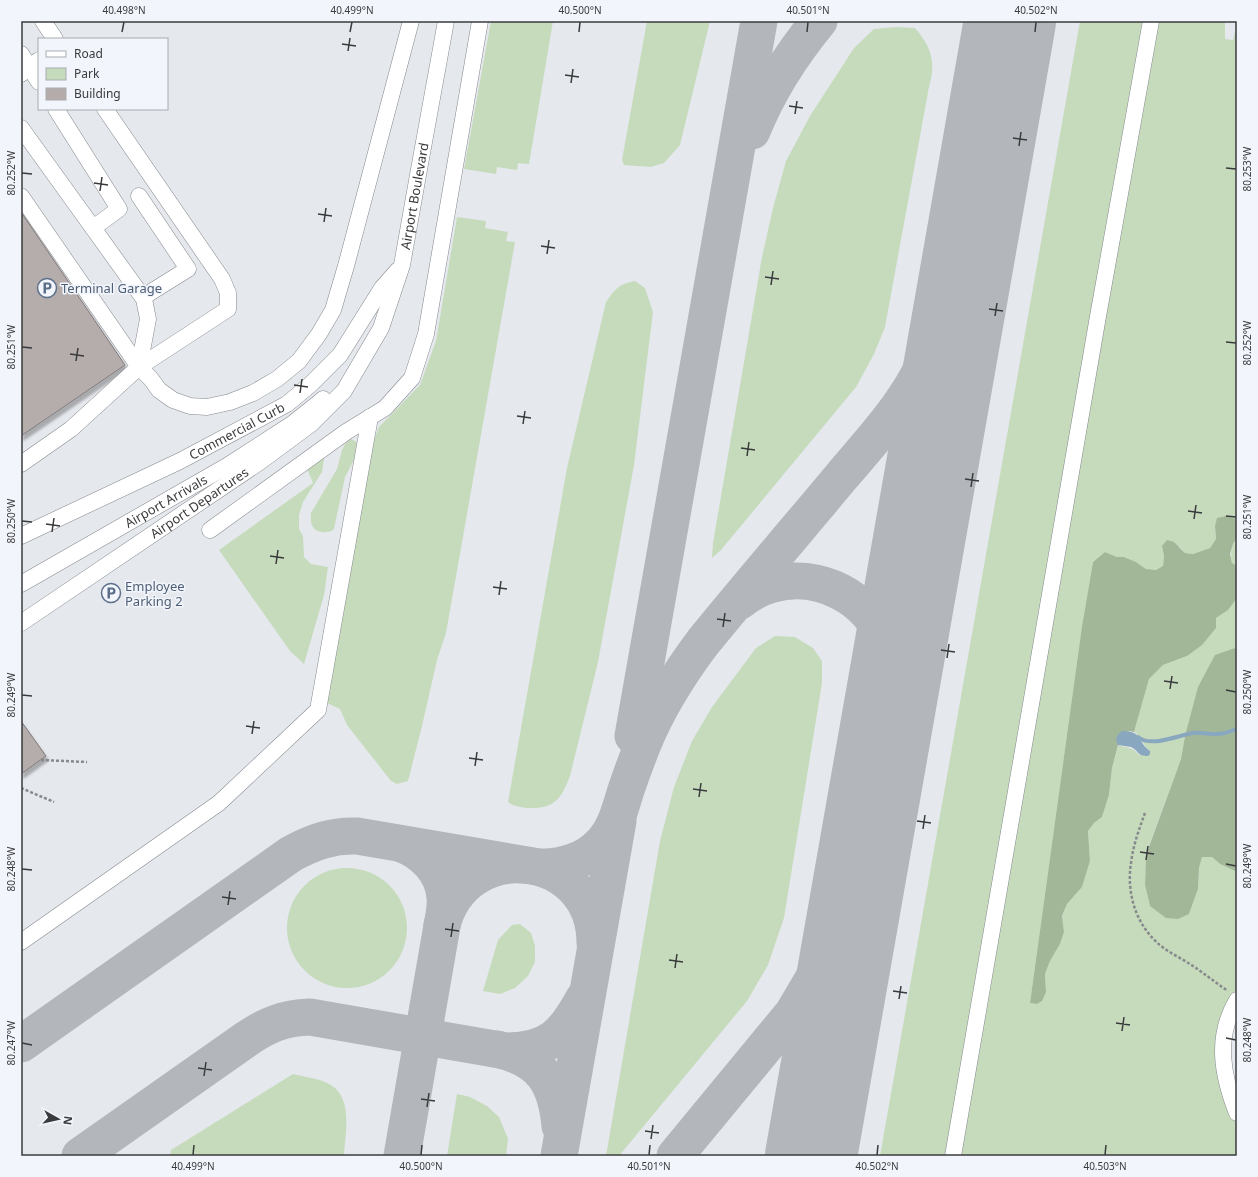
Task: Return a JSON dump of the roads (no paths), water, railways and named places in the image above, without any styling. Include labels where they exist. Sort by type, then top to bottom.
[{"type":"street","points":[[43,21],[55,38]]},
{"type":"street","points":[[21,196],[139,367],[151,379],[158,390],[173,400],[190,406],[207,407],[230,402],[253,393],[277,379],[299,361],[319,334],[333,310],[411,21]]},
{"type":"street","name":"Airport Boulevard","points":[[360,363],[381,328],[402,264],[446,21]]},
{"type":"street","points":[[210,530],[346,432],[385,408],[412,378],[426,334],[480,21]]},
{"type":"street","points":[[953,1156],[1097,322],[1151,21]]},
{"type":"street","points":[[28,64],[38,80]]},
{"type":"street","points":[[57,110],[118,209]]},
{"type":"street","points":[[21,464],[71,429],[139,367],[228,309],[228,294],[222,279],[106,110]]},
{"type":"street","points":[[21,128],[143,297],[148,319],[139,367]]},
{"type":"street","points":[[93,228],[156,183]]},
{"type":"street","points":[[139,196],[188,270],[143,297]]},
{"type":"street","name":"Commercial Curb","points":[[21,536],[180,461],[287,404],[311,384],[340,355],[382,288],[402,264]]},
{"type":"street","name":"Airport Arrivals","points":[[21,584],[227,466],[292,424],[316,405],[335,385],[360,363]]},
{"type":"street","name":"Airport Departures","points":[[21,623],[261,461],[311,424],[344,391],[360,363]]},
{"type":"street","points":[[21,942],[219,803],[318,710],[370,417]]},
{"type":"street","points":[[1233,996],[1224,1030],[1223,1054],[1226,1080],[1237,1114]]},
{"type":"water","points":[[1122,731],[1129,731],[1137,735],[1146,748],[1150,751],[1150,754],[1148,756],[1142,755],[1131,747],[1118,745],[1117,737]]},
{"type":"waterway","points":[[1138,737],[1144,740],[1157,741],[1193,733],[1221,734],[1237,729]]},
{"type":"place","name":"Terminal Garage","points":[[47,288]]},
{"type":"place","name":"Employee Parking 2","points":[[111,593]]}]
